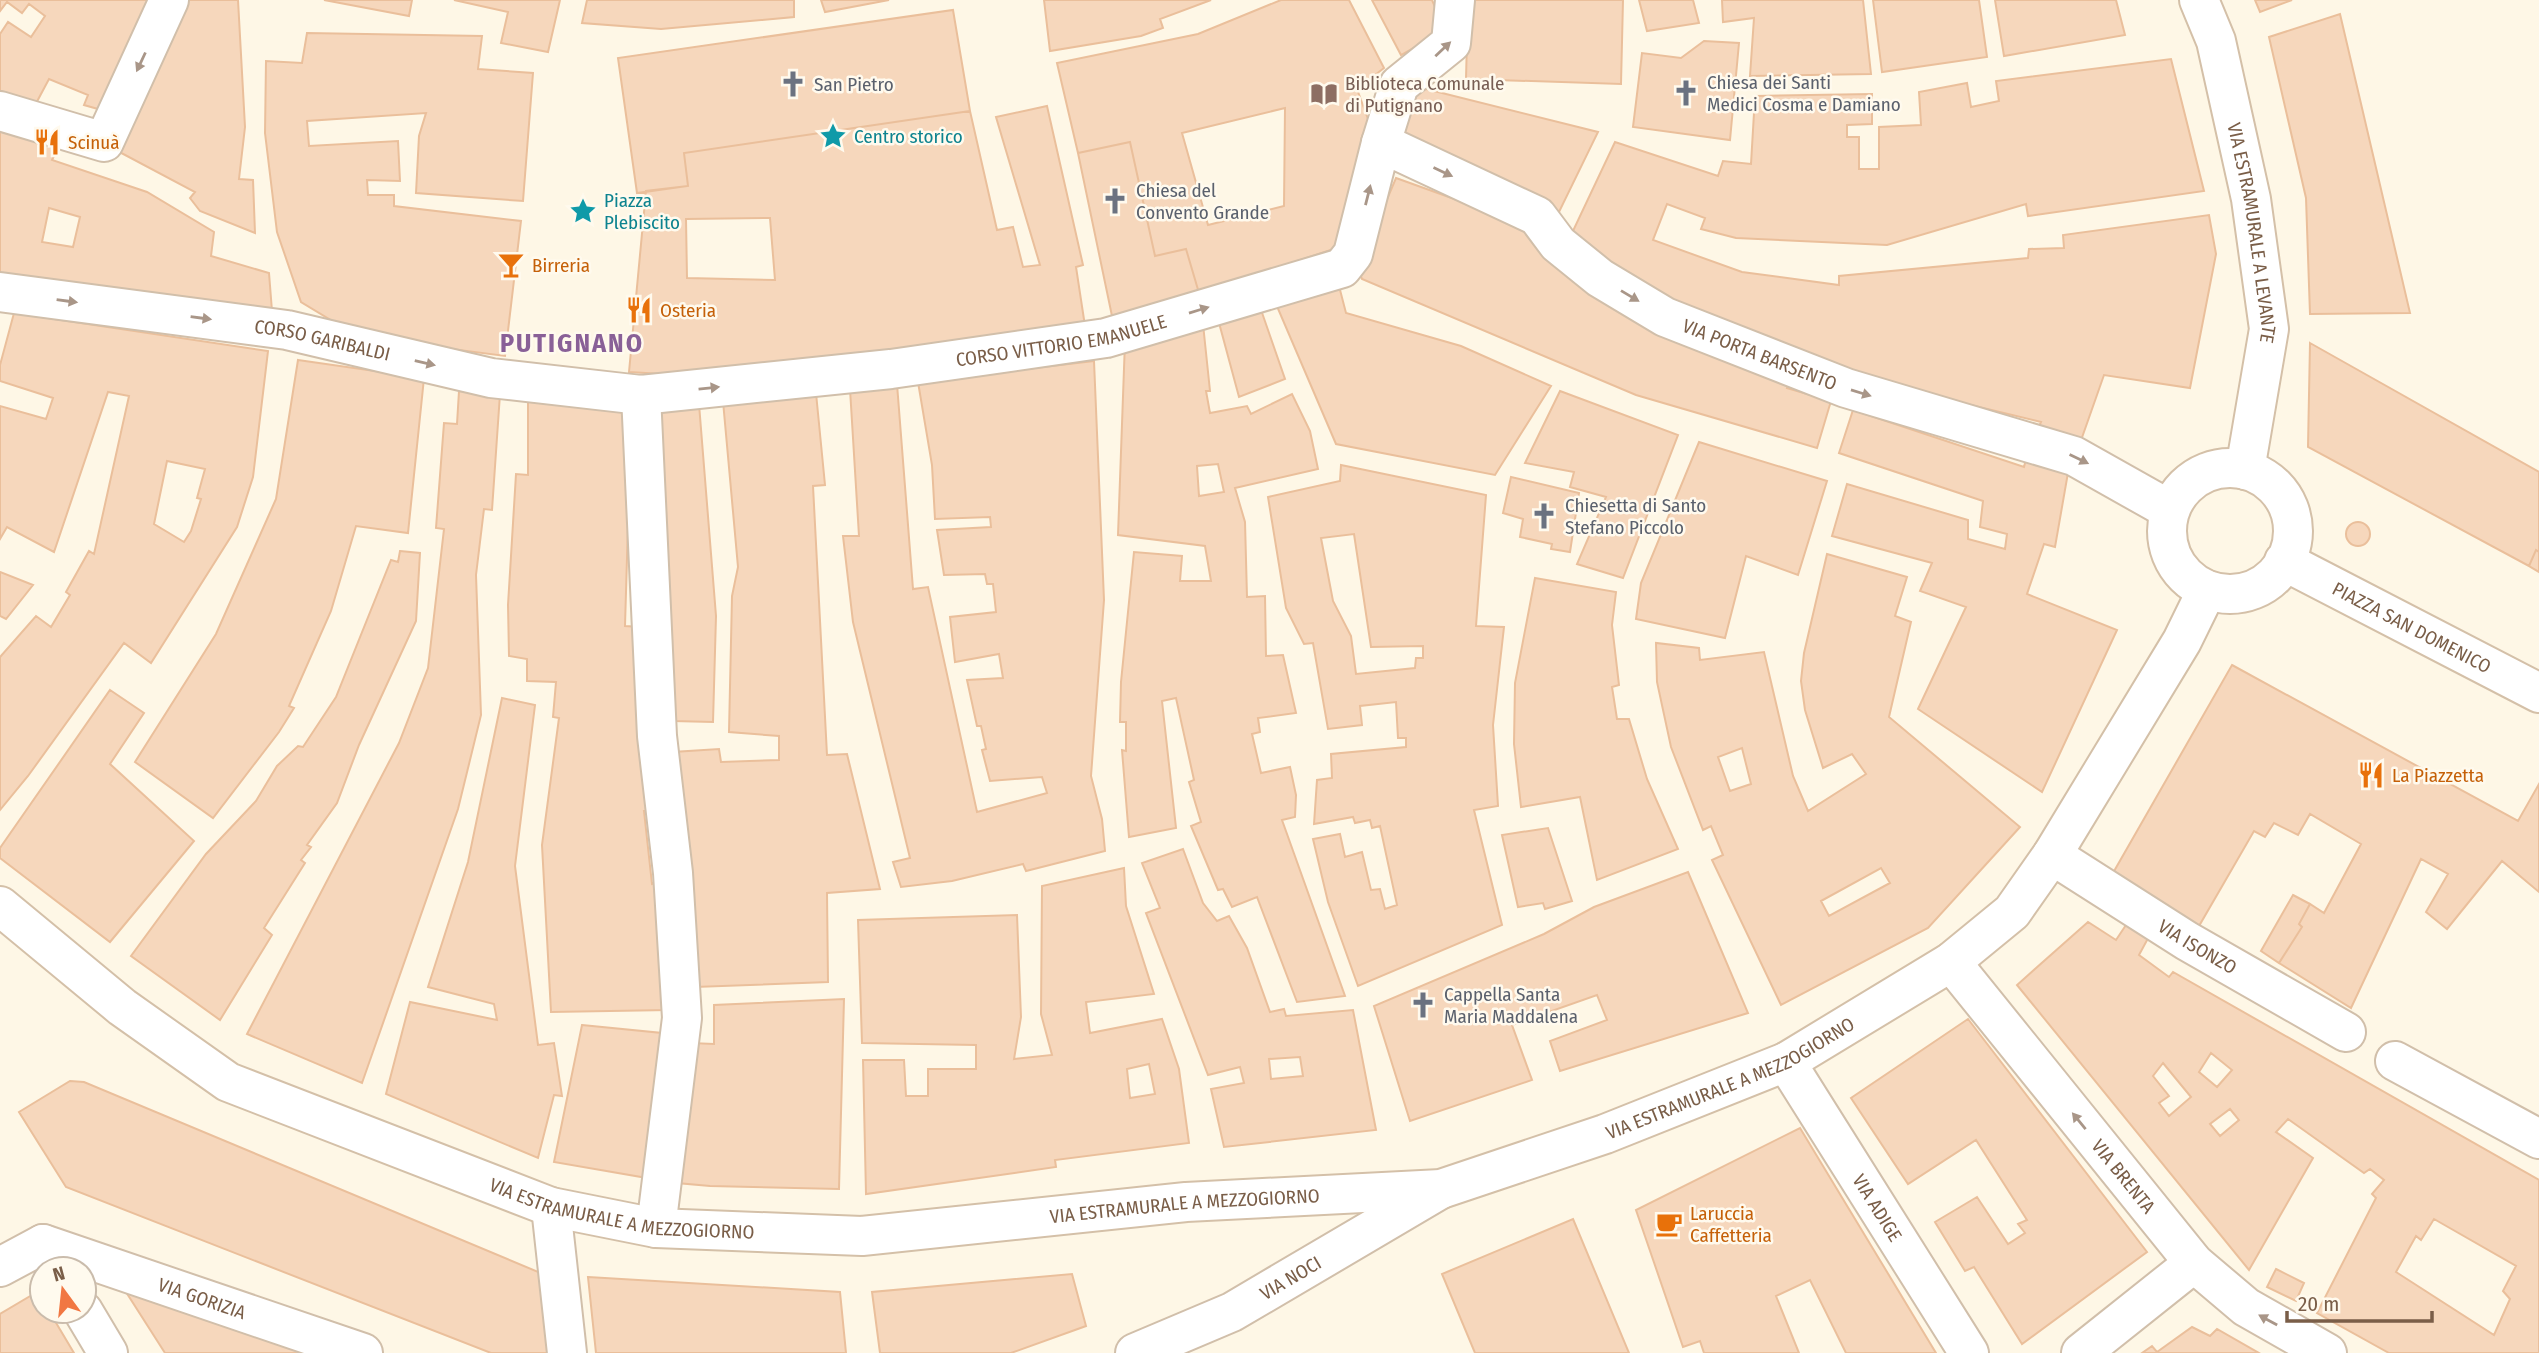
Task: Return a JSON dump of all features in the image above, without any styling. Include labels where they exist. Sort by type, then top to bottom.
[{"type":"street","points":[[0,111],[104,142],[169,0]]},
{"type":"street","name":"CORSO VITTORIO EMANUELE","points":[[641,395],[891,369],[1106,338],[1342,268],[1353,254],[1381,143],[1399,85],[1451,43],[1455,0]]},
{"type":"street","name":"VIA ESTRAMURALE A LEVANTE","points":[[2199,0],[2216,41],[2251,199],[2269,329],[2245,470]]},
{"type":"street","name":"VIA PORTA BARSENTO","points":[[1381,143],[1537,216],[1558,244],[1600,278],[1665,317],[1846,388],[2074,456],[2170,510]]},
{"type":"street","name":"CORSO GARIBALDI","points":[[0,292],[287,330],[491,378],[641,395]]},
{"type":"street","points":[[641,395],[657,736],[673,873],[682,1018],[656,1228]]},
{"type":"street","points":[[2226,468],[2245,470],[2262,477],[2277,489],[2288,505],[2292,544],[2274,576],[2259,586],[2242,593],[2207,590],[2190,580],[2177,566],[2169,548],[2167,529],[2170,510],[2179,494],[2192,480],[2208,472],[2226,468]]},
{"type":"street","name":"PIAZZA SAN DOMENICO","points":[[2284,561],[2539,692]]},
{"type":"street","name":"VIA ESTRAMURALE A MEZZOGIORNO","points":[[0,906],[122,1007],[228,1082],[551,1207],[656,1228],[862,1236],[1186,1202],[1441,1189],[1605,1134],[1786,1062],[1951,962],[2012,912],[2052,855],[2182,641],[2207,590]]},
{"type":"street","name":"VIA ISONZO","points":[[2052,855],[2187,941],[2346,1032]]},
{"type":"street","name":"VIA BRENTA","points":[[1951,962],[2194,1263],[2246,1307],[2328,1353]]},
{"type":"street","points":[[2395,1061],[2539,1139]]},
{"type":"street","name":"VIA ADIGE","points":[[1786,1062],[1969,1353]]},
{"type":"street","name":"VIA NOCI","points":[[1135,1353],[1232,1312],[1441,1189]]},
{"type":"street","points":[[551,1207],[567,1353]]},
{"type":"street","points":[[0,1267],[28,1261]]},
{"type":"street","points":[[2081,1353],[2194,1263]]},
{"type":"street","name":"VIA GORIZIA","points":[[98,1271],[363,1353]]},
{"type":"street","points":[[91,1325],[108,1353]]},
{"type":"building","points":[[0,0],[156,0],[105,111],[84,105],[88,95],[49,79],[33,109],[0,90],[0,34],[8,22],[31,37],[45,16],[29,4],[22,13],[7,2],[0,11]]},
{"type":"building","points":[[185,0],[238,0],[245,127],[239,179],[253,180],[255,233],[200,211],[190,198],[195,192],[110,147]]},
{"type":"building","points":[[324,0],[412,0],[409,16]]},
{"type":"building","points":[[454,0],[560,0],[548,52],[501,43],[508,12]]},
{"type":"building","points":[[587,0],[794,0],[794,17],[661,29],[582,23]]},
{"type":"building","points":[[821,0],[889,0],[825,12]]},
{"type":"building","points":[[1044,0],[1211,0],[1160,19],[1163,28],[1141,36],[1050,51]]},
{"type":"building","points":[[1281,0],[1349,0],[1384,68],[1357,89],[1372,130],[1346,245],[1199,293],[1186,249],[1155,256],[1130,142],[1078,153],[1057,63],[1198,34]],"holes":[[[1285,108],[1284,206],[1208,225],[1182,133]]]},
{"type":"building","points":[[1372,0],[1432,0],[1445,30],[1401,55]]},
{"type":"building","points":[[1468,0],[1623,0],[1621,84],[1466,79]]},
{"type":"building","points":[[1639,0],[1693,0],[1699,23],[1647,31]]},
{"type":"building","points":[[1722,0],[1863,0],[1871,74],[1750,76],[1754,18],[1723,22]]},
{"type":"building","points":[[1873,0],[1979,0],[1987,57],[1882,72]]},
{"type":"building","points":[[1995,0],[2116,0],[2125,35],[2004,56]]},
{"type":"building","points":[[2255,0],[2292,0],[2260,12]]},
{"type":"building","name":"San Pietro","points":[[953,10],[970,111],[684,153],[688,186],[637,193],[618,58]]},
{"type":"building","points":[[2340,14],[2410,313],[2310,314],[2306,198],[2269,37]]},
{"type":"building","points":[[307,33],[482,36],[478,69],[533,73],[523,201],[416,193],[419,136],[426,113],[307,121],[309,146],[398,141],[400,181],[367,180],[368,195],[394,195],[394,206],[521,221],[505,356],[359,337],[301,302],[277,232],[265,133],[266,61],[302,63]]},
{"type":"building","name":"Chiesa dei Santi Medici Cosma e Damiano","points":[[1704,41],[1739,43],[1730,140],[1633,127],[1642,53],[1681,58]]},
{"type":"building","points":[[2171,59],[2204,191],[2028,216],[2026,204],[1887,245],[1736,238],[1701,229],[1705,218],[1667,204],[1653,240],[1742,272],[1839,285],[1839,276],[2028,258],[2029,249],[2064,248],[2063,235],[2209,215],[2216,254],[2190,388],[2104,375],[2079,446],[2036,433],[2041,422],[1855,377],[1613,275],[1572,233],[1615,142],[1718,176],[1723,161],[1751,164],[1755,96],[1872,94],[1872,124],[1847,125],[1847,137],[1859,137],[1859,169],[1879,169],[1879,127],[1921,125],[1919,92],[1967,83],[1971,107],[1999,101],[1996,81]]},
{"type":"building","points":[[1414,86],[1598,132],[1559,212],[1397,140]]},
{"type":"building","points":[[1047,106],[1083,265],[1076,267],[1085,326],[696,376],[629,372],[646,191],[688,186],[684,153],[970,111],[997,230],[1013,227],[1023,267],[1040,265],[996,117]],"holes":[[[770,218],[775,280],[687,278],[686,219]]]},
{"type":"building","points":[[0,118],[60,144],[52,160],[147,192],[214,232],[211,256],[269,273],[272,311],[0,275]],"holes":[[[49,208],[80,217],[73,247],[42,242]]]},
{"type":"building","name":"Chiesa del Convento Grande","points":[[1130,142],[1155,256],[1186,249],[1199,293],[1112,316],[1078,153]]},
{"type":"building","points":[[1396,178],[1485,210],[1790,379],[1787,388],[1831,401],[1817,448],[1636,395],[1362,279],[1358,268]]},
{"type":"building","points":[[1339,286],[1346,313],[1461,346],[1551,386],[1495,475],[1336,444],[1273,297]]},
{"type":"building","points":[[1259,304],[1285,379],[1239,397],[1218,319]]},
{"type":"building","points":[[14,313],[268,351],[253,477],[237,527],[151,663],[124,643],[28,776],[0,810],[0,657],[36,616],[51,627],[70,595],[66,592],[89,551],[94,554],[129,396],[108,392],[54,552],[7,527],[0,539],[0,406],[46,419],[53,398],[0,381],[0,365]],"holes":[[[167,461],[205,469],[197,498],[201,499],[191,531],[184,542],[154,524]]]},
{"type":"building","points":[[1203,324],[1210,391],[1206,391],[1210,413],[1247,406],[1251,414],[1292,394],[1310,431],[1318,469],[1235,488],[1245,522],[1247,597],[1265,596],[1266,656],[1283,655],[1296,713],[1258,718],[1260,732],[1252,734],[1261,773],[1290,767],[1296,795],[1295,817],[1282,820],[1345,996],[1297,1002],[1257,897],[1232,907],[1223,889],[1218,890],[1191,826],[1201,822],[1189,782],[1194,780],[1176,698],[1162,701],[1176,828],[1129,837],[1122,750],[1126,751],[1126,722],[1120,722],[1121,682],[1134,552],[1182,556],[1180,581],[1211,581],[1205,546],[1118,535],[1125,341]],"holes":[[[1218,464],[1224,492],[1199,496],[1197,466]]]},
{"type":"building","points":[[2310,343],[2539,472],[2539,552],[2536,550],[2529,566],[2308,447]]},
{"type":"building","points":[[298,360],[424,378],[408,533],[356,526],[331,611],[289,706],[294,708],[279,732],[213,818],[135,762],[216,634],[276,499]]},
{"type":"building","points":[[1094,361],[1104,600],[1091,776],[1102,819],[1105,851],[1026,871],[1023,864],[952,881],[901,887],[893,862],[910,858],[853,622],[843,536],[859,536],[850,389],[897,384],[913,589],[928,587],[977,812],[1047,793],[1042,777],[990,781],[982,750],[986,749],[981,726],[977,726],[967,680],[1003,678],[999,654],[955,662],[950,617],[996,612],[993,584],[987,584],[985,574],[944,575],[937,530],[991,527],[990,517],[935,519],[932,465],[918,382]]},
{"type":"building","points":[[459,391],[500,394],[492,510],[484,509],[476,575],[481,715],[458,809],[362,1083],[247,1034],[399,743],[428,668],[444,529],[436,528],[444,423],[457,424]]},
{"type":"building","points":[[1560,391],[1678,435],[1623,578],[1577,564],[1606,497],[1570,487],[1574,472],[1525,463]]},
{"type":"building","points":[[816,393],[825,485],[813,486],[827,755],[847,754],[880,889],[827,893],[828,982],[695,987],[673,752],[719,749],[721,762],[779,760],[779,736],[729,732],[732,596],[738,567],[723,401]]},
{"type":"building","points":[[528,400],[624,405],[630,457],[625,626],[641,627],[650,811],[644,811],[652,884],[659,882],[669,1010],[551,1012],[542,845],[559,718],[553,717],[556,682],[527,681],[527,659],[509,656],[508,605],[516,474],[528,475]]},
{"type":"building","points":[[699,404],[716,616],[713,722],[673,721],[652,408]]},
{"type":"building","points":[[1853,410],[2024,467],[2027,455],[2069,467],[2055,547],[2044,544],[2027,594],[2117,630],[2042,792],[1918,709],[1966,607],[1920,591],[1932,563],[1832,536],[1847,484],[1968,520],[1968,539],[2005,549],[2007,534],[1980,527],[1983,501],[1839,453]]},
{"type":"building","points":[[1699,442],[1827,481],[1798,575],[1746,556],[1725,638],[1636,619],[1641,583]]},
{"type":"building","points":[[1341,465],[1486,495],[1476,626],[1504,627],[1493,725],[1498,806],[1474,810],[1502,925],[1358,986],[1328,902],[1313,839],[1340,834],[1345,857],[1362,852],[1371,890],[1380,889],[1385,909],[1397,905],[1380,826],[1372,828],[1370,820],[1355,823],[1353,817],[1314,824],[1317,780],[1332,778],[1331,754],[1406,747],[1406,738],[1398,738],[1396,702],[1360,706],[1362,725],[1328,729],[1313,643],[1304,644],[1286,608],[1268,497],[1340,481]],"holes":[[[1354,534],[1371,647],[1423,646],[1423,658],[1416,658],[1415,668],[1356,674],[1351,636],[1333,601],[1321,538]]]},
{"type":"building","name":"Chiesetta di Santo Stefano Piccolo","points":[[1511,477],[1579,493],[1570,552],[1551,549],[1552,544],[1520,537],[1523,519],[1503,513]]},
{"type":"building","points":[[2358,522],[2366,526],[2370,534],[2366,542],[2358,546],[2350,542],[2346,534],[2350,526]]},
{"type":"building","points":[[2536,550],[2539,552],[2539,572],[2529,566]]},
{"type":"building","points":[[400,551],[420,553],[416,621],[359,745],[337,803],[307,845],[311,847],[301,860],[305,863],[264,928],[272,935],[220,1020],[131,956],[206,854],[256,801],[277,766],[298,746],[303,747],[336,697],[391,560],[398,562]]},
{"type":"building","points":[[1827,554],[1907,577],[1895,616],[1911,622],[1889,717],[2020,827],[1928,928],[1781,1005],[1712,860],[1723,855],[1711,826],[1703,830],[1671,747],[1657,682],[1656,643],[1699,648],[1700,660],[1764,652],[1793,776],[1808,811],[1866,774],[1852,754],[1823,768],[1805,710],[1801,681],[1804,653]],"holes":[[[1742,748],[1751,784],[1730,791],[1718,757]],[[1881,868],[1890,883],[1829,916],[1821,901]]]},
{"type":"building","points":[[0,572],[33,585],[6,619],[0,616]]},
{"type":"building","points":[[1535,578],[1616,592],[1612,625],[1619,685],[1612,687],[1617,719],[1629,719],[1647,779],[1678,849],[1597,880],[1580,797],[1521,807],[1514,744],[1515,683]]},
{"type":"building","points":[[2232,665],[2518,821],[2539,784],[2539,892],[2502,861],[2447,929],[2426,912],[2448,874],[2421,859],[2351,1008],[2279,963],[2302,927],[2299,924],[2310,904],[2324,913],[2361,844],[2310,814],[2298,835],[2274,823],[2265,837],[2254,831],[2199,926],[2113,873]]},
{"type":"building","points":[[110,690],[144,713],[110,764],[194,841],[110,942],[0,858],[0,848]]},
{"type":"building","points":[[502,698],[535,705],[515,866],[538,1045],[554,1043],[562,1096],[554,1095],[538,1158],[386,1094],[410,1002],[497,1020],[494,1004],[428,987],[468,862]]},
{"type":"building","points":[[1548,828],[1572,901],[1545,909],[1543,903],[1518,907],[1502,835]]},
{"type":"building","points":[[1183,849],[1203,903],[1217,921],[1229,916],[1247,948],[1270,1012],[1284,1009],[1286,1016],[1353,1010],[1376,1130],[1224,1147],[1211,1089],[1244,1083],[1240,1067],[1208,1075],[1146,913],[1160,908],[1142,863]],"holes":[[[1300,1057],[1303,1076],[1271,1079],[1269,1059]]]},
{"type":"building","points":[[1124,868],[1126,906],[1154,994],[1086,1002],[1090,1033],[1162,1019],[1179,1069],[1189,1143],[1055,1160],[1056,1167],[866,1194],[863,1060],[904,1060],[906,1096],[928,1096],[928,1069],[976,1069],[976,1045],[862,1043],[858,920],[1017,915],[1021,1017],[1014,1059],[1052,1055],[1041,1014],[1042,886]],"holes":[[[1149,1064],[1155,1094],[1130,1098],[1127,1069]]]},
{"type":"building","points":[[1688,872],[1748,1013],[1560,1071],[1550,1041],[1607,1020],[1597,995],[1512,1025],[1532,1080],[1410,1121],[1374,1006],[1544,934],[1594,907]]},
{"type":"building","points":[[2293,895],[2310,904],[2299,924],[2302,927],[2279,963],[2261,951]]},
{"type":"building","points":[[2130,919],[2152,931],[2139,955],[2169,977],[2173,972],[2539,1180],[2539,1353],[2389,1353],[2317,1313],[2376,1198],[2372,1194],[2384,1180],[2370,1169],[2364,1173],[2288,1119],[2276,1132],[2313,1158],[2249,1270],[2017,985],[2088,922],[2116,940]],"holes":[[[2211,1053],[2232,1070],[2217,1087],[2199,1072]],[[2163,1063],[2191,1097],[2169,1116],[2159,1103],[2169,1096],[2153,1076]],[[2230,1109],[2239,1120],[2220,1136],[2210,1124]],[[2434,1219],[2516,1266],[2503,1291],[2510,1299],[2494,1335],[2396,1272],[2416,1236],[2421,1240]]]},
{"type":"building","points":[[844,999],[839,1189],[677,1183],[691,1043],[714,1044],[714,1005]]},
{"type":"building","points":[[1968,1019],[2147,1252],[2022,1344],[1974,1267],[1965,1271],[1935,1222],[1977,1197],[2008,1244],[2025,1233],[2018,1224],[2027,1220],[1976,1140],[1908,1184],[1851,1098]]},
{"type":"building","points":[[582,1025],[662,1033],[647,1178],[554,1162]]},
{"type":"building","points":[[70,1081],[84,1082],[543,1274],[549,1353],[491,1353],[66,1187],[19,1112]]},
{"type":"building","points":[[1800,1128],[1936,1353],[1846,1353],[1810,1280],[1776,1296],[1799,1353],[1704,1353],[1700,1341],[1683,1347],[1636,1210]]},
{"type":"building","points":[[1573,1219],[1629,1353],[1475,1353],[1442,1274]]},
{"type":"building","points":[[2276,1269],[2304,1283],[2296,1301],[2267,1287]]},
{"type":"building","points":[[1072,1274],[1086,1326],[1011,1353],[880,1353],[872,1292]]},
{"type":"building","points":[[588,1277],[840,1292],[846,1353],[596,1353]]},
{"type":"building","points":[[126,1292],[322,1353],[165,1353]]},
{"type":"building","points":[[28,1297],[28,1325],[57,1325],[74,1353],[0,1353],[0,1314]]},
{"type":"building","points":[[2192,1327],[2210,1336],[2217,1329],[2259,1353],[2142,1353],[2152,1346],[2157,1352]]},
{"type":"place","name":"San Pietro","points":[[793,84]]},
{"type":"place","name":"Chiesa dei Santi Medici Cosma e Damiano","points":[[1686,93]]},
{"type":"place","name":"Biblioteca Comunale di Putignano","points":[[1324,94]]},
{"type":"place","name":"Centro storico","points":[[833,136]]},
{"type":"place","name":"Scinuà","points":[[47,142]]},
{"type":"place","name":"Chiesa del Convento Grande","points":[[1115,201]]},
{"type":"place","name":"Piazza Plebiscito","points":[[583,211]]},
{"type":"place","name":"Birreria","points":[[511,265]]},
{"type":"place","name":"Osteria","points":[[639,310]]},
{"type":"place","name":"Chiesetta di Santo Stefano Piccolo","points":[[1544,516]]},
{"type":"place","name":"La Piazzetta","points":[[2371,775]]},
{"type":"place","name":"Cappella Santa Maria Maddalena","points":[[1423,1005]]},
{"type":"place","name":"Laruccia Caffetteria","points":[[1669,1224]]},
{"type":"district","name":"PUTIGNANO","points":[[572,343]]}]
